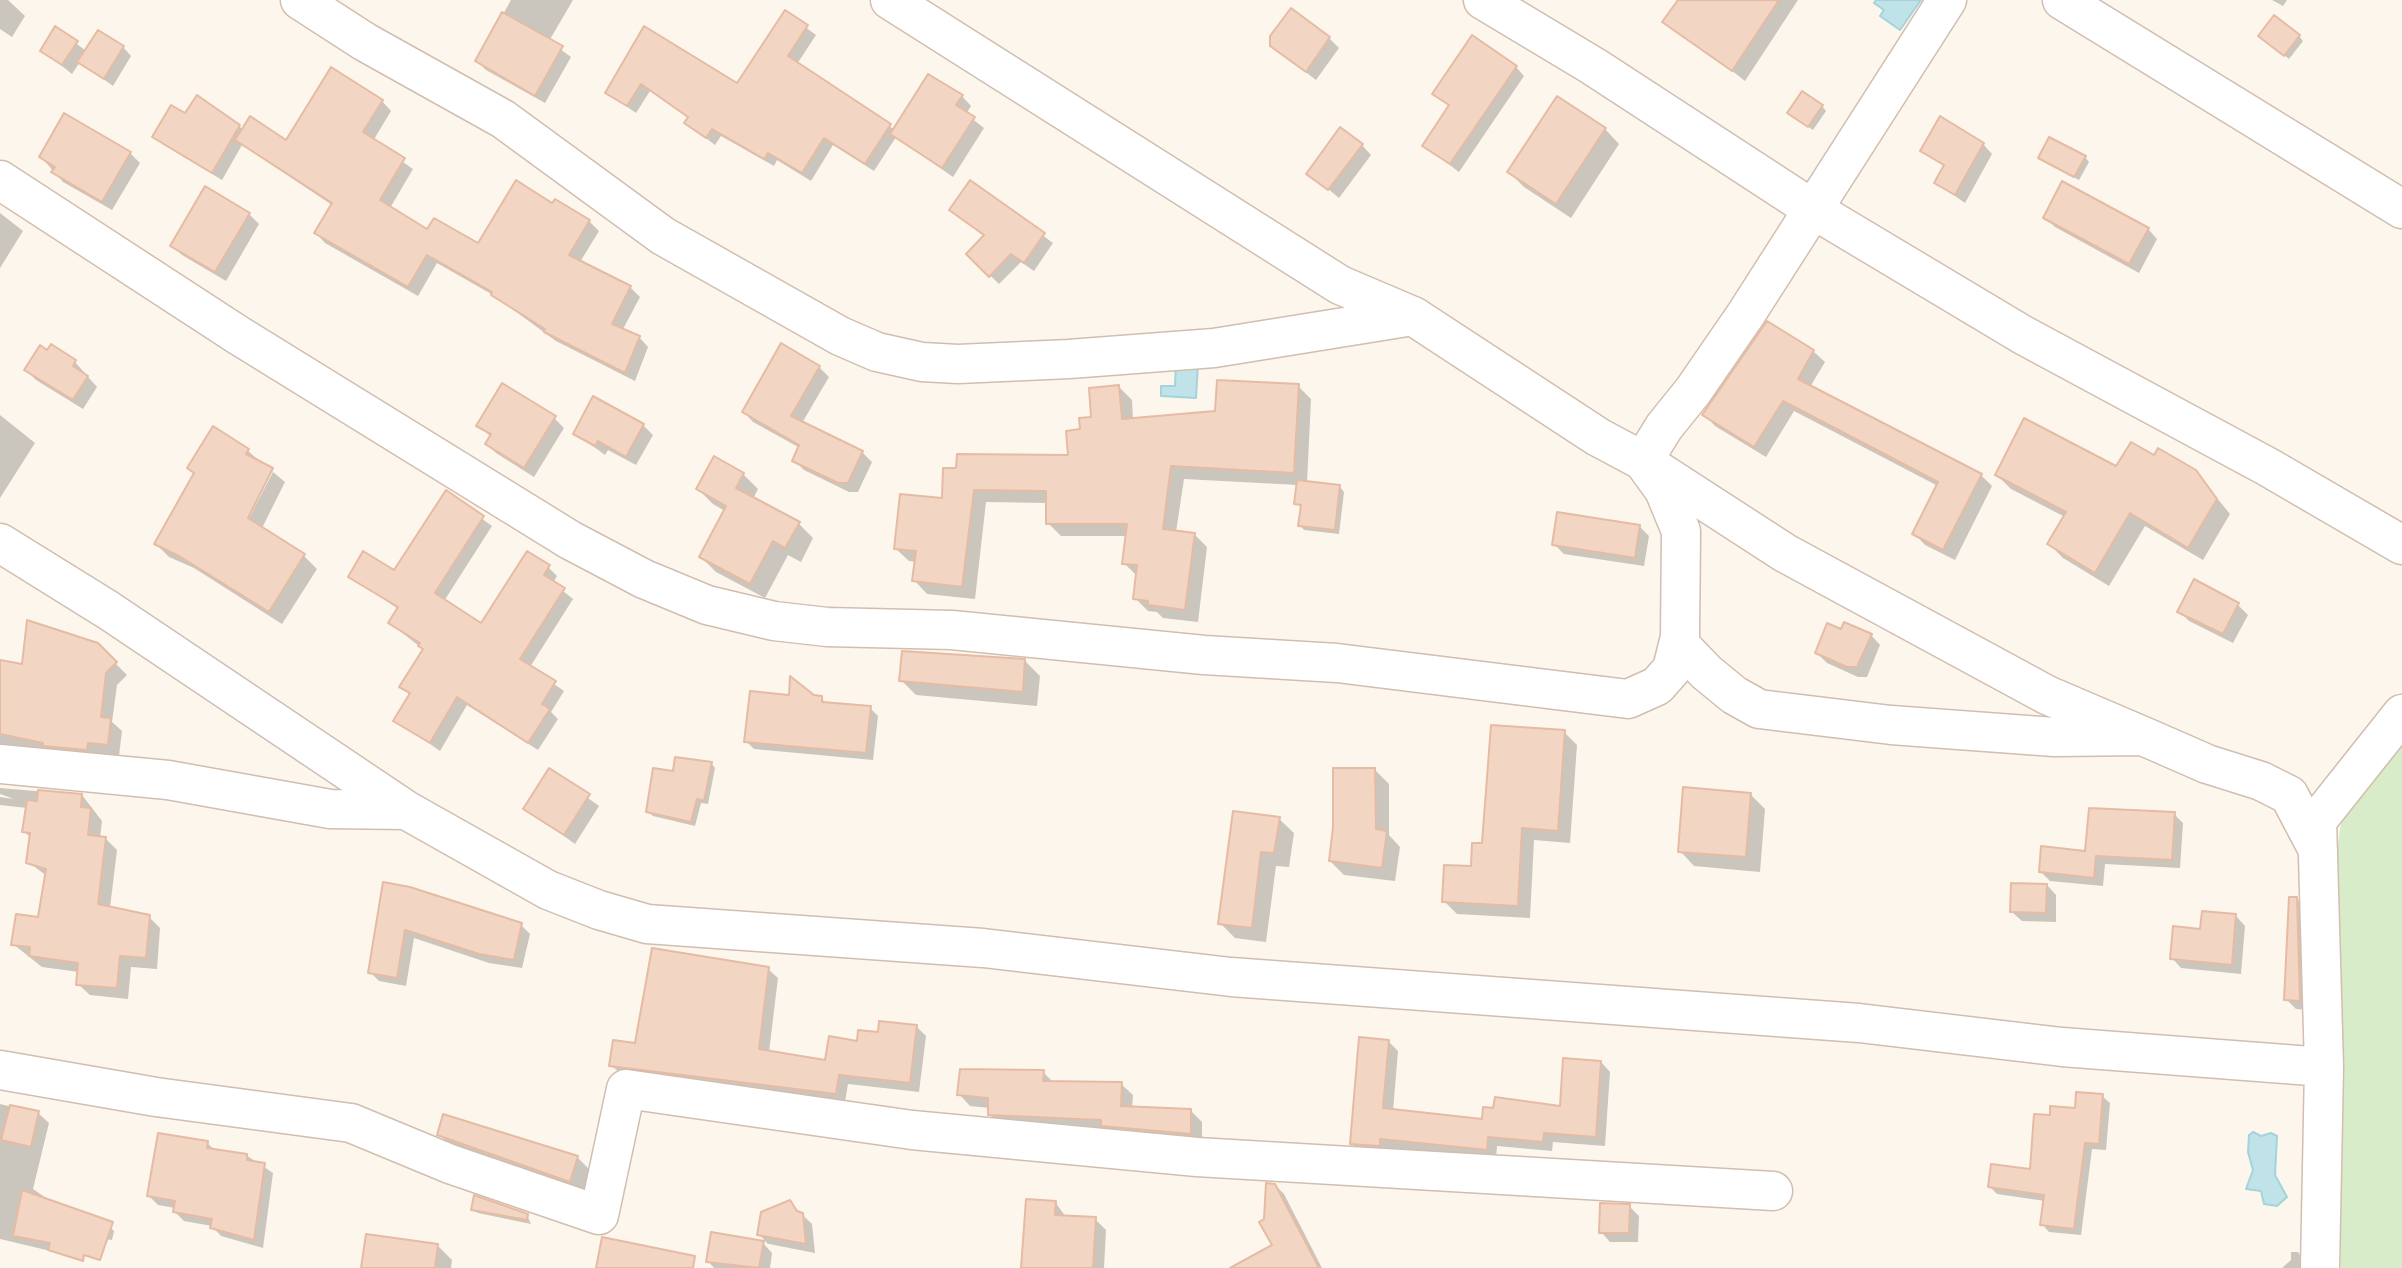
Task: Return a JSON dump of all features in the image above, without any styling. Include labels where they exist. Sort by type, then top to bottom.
[{"type":"street","points":[[300,0],[365,42],[503,119],[663,236],[840,337],[877,352],[922,362],[958,364],[1069,359],[1214,348],[1413,316]]},
{"type":"street","points":[[890,0],[1340,285],[1413,316],[1598,437],[1643,461],[1785,553],[2047,695],[2289,795],[2318,850]]},
{"type":"street","points":[[1483,0],[1593,66],[1814,210],[2022,335],[2268,467],[2402,545]]},
{"type":"street","points":[[1643,461],[1664,427],[1693,391],[1746,314],[1947,0]]},
{"type":"street","points":[[2062,0],[2402,209]]},
{"type":"street","points":[[0,180],[238,335],[570,540],[644,579],[707,605],[774,621],[827,627],[952,630],[1163,651],[1337,663],[1628,699],[1657,686],[1672,669],[1680,637]]},
{"type":"street","points":[[1643,461],[1664,490],[1681,531],[1681,646],[1706,672],[1734,695],[1759,709],[1891,725],[2040,736],[2143,736]]},
{"type":"street","points":[[1681,531],[1694,513],[1705,511],[1725,514]]},
{"type":"street","points":[[0,543],[108,610],[406,810],[548,890],[599,910],[646,924],[984,948],[1231,976],[1859,1023],[2062,1047],[2324,1067]]},
{"type":"street","points":[[2320,1268],[2324,1067],[2317,821],[2402,714]]},
{"type":"street","points":[[0,764],[168,780],[330,809],[406,810]]},
{"type":"street","points":[[0,1070],[156,1097],[351,1123],[450,1164],[599,1215],[626,1089],[912,1129],[1197,1157],[1773,1191]]},
{"type":"green space","points":[[2402,728],[2402,1268],[2341,1268],[2330,899],[2341,823]]},
{"type":"water","points":[[1876,0],[1921,0],[1900,30],[1880,16],[1884,10],[1874,3]]},
{"type":"water","points":[[1176,362],[1198,363],[1196,398],[1161,396],[1161,386],[1175,386]]},
{"type":"water","points":[[2253,1132],[2261,1136],[2271,1133],[2277,1136],[2275,1175],[2287,1197],[2277,1206],[2264,1204],[2261,1191],[2246,1189],[2253,1170],[2248,1152],[2249,1135]]},
{"type":"building","points":[[1678,0],[1779,0],[1732,71],[1662,22]]},
{"type":"building","points":[[1291,8],[1330,37],[1306,72],[1270,46],[1270,36]]},
{"type":"building","points":[[785,10],[808,25],[788,56],[891,124],[865,164],[824,138],[802,173],[768,153],[764,159],[712,129],[706,138],[684,123],[688,117],[641,84],[627,106],[605,93],[644,26],[737,83]]},
{"type":"building","points":[[502,12],[563,46],[535,96],[475,61]]},
{"type":"building","points":[[2274,15],[2300,35],[2284,56],[2258,36]]},
{"type":"building","points":[[55,26],[78,41],[62,65],[40,51]]},
{"type":"building","points":[[98,30],[124,46],[104,79],[77,62]]},
{"type":"building","points":[[1472,35],[1517,66],[1450,164],[1422,146],[1449,105],[1432,94]]},
{"type":"building","points":[[331,67],[383,100],[363,132],[405,158],[380,200],[427,229],[434,218],[478,243],[516,180],[552,203],[555,199],[590,220],[569,255],[631,286],[612,324],[640,336],[625,373],[544,332],[545,329],[491,295],[492,292],[427,255],[408,287],[314,233],[332,203],[235,140],[250,116],[286,140]]},
{"type":"building","points":[[928,74],[963,95],[956,105],[975,117],[942,168],[890,134]]},
{"type":"building","points":[[1802,91],[1823,105],[1808,127],[1787,113]]},
{"type":"building","points":[[197,95],[240,125],[212,173],[152,137],[171,105],[185,113]]},
{"type":"building","points":[[1557,96],[1606,128],[1556,204],[1507,172]]},
{"type":"building","points":[[64,113],[131,152],[102,202],[51,172],[55,167],[39,157]]},
{"type":"building","points":[[1940,116],[1984,143],[1955,195],[1934,183],[1944,165],[1920,151]]},
{"type":"building","points":[[1340,127],[1363,144],[1328,190],[1306,174]]},
{"type":"building","points":[[2049,137],[2086,156],[2074,177],[2038,158]]},
{"type":"building","points":[[970,180],[1045,233],[1024,263],[1011,254],[989,277],[966,254],[984,235],[949,210]]},
{"type":"building","points":[[2062,181],[2149,228],[2129,264],[2043,218]]},
{"type":"building","points":[[205,186],[250,213],[215,272],[170,246]]},
{"type":"building","points":[[1767,321],[1814,350],[1798,379],[1982,474],[1943,550],[1912,534],[1938,482],[1783,401],[1754,447],[1702,415]]},
{"type":"building","points":[[781,343],[820,366],[791,416],[863,451],[848,483],[838,483],[792,461],[799,445],[742,412]]},
{"type":"building","points":[[51,344],[76,360],[73,366],[88,376],[73,400],[24,370],[40,345],[47,350]]},
{"type":"building","points":[[1217,380],[1299,384],[1294,473],[1171,466],[1163,529],[1195,533],[1185,610],[1148,605],[1148,601],[1133,599],[1137,565],[1122,564],[1127,524],[1046,524],[1046,491],[974,490],[962,587],[912,581],[916,551],[894,549],[900,494],[942,498],[943,468],[956,468],[957,454],[1068,455],[1066,431],[1080,429],[1079,418],[1091,417],[1089,388],[1119,385],[1122,419],[1215,411]]},
{"type":"building","points":[[502,383],[556,416],[524,468],[485,444],[491,434],[476,426]]},
{"type":"building","points":[[593,396],[644,424],[626,457],[598,441],[595,446],[573,434]]},
{"type":"building","points":[[2024,418],[2116,466],[2131,442],[2154,455],[2158,448],[2196,470],[2217,499],[2188,548],[2130,513],[2095,573],[2047,544],[2066,512],[1995,475]]},
{"type":"building","points":[[213,426],[249,449],[246,454],[273,468],[248,518],[305,554],[269,612],[179,556],[154,544],[194,473],[187,468]]},
{"type":"building","points":[[714,456],[744,473],[736,488],[800,522],[785,548],[773,541],[750,584],[699,557],[726,506],[696,489]]},
{"type":"building","points":[[1297,480],[1340,485],[1335,530],[1298,526],[1301,505],[1294,504]]},
{"type":"building","points":[[446,490],[484,516],[435,593],[481,623],[527,551],[550,565],[544,575],[565,588],[520,659],[556,681],[542,704],[550,709],[528,743],[457,697],[430,743],[393,721],[410,693],[399,687],[423,649],[418,646],[420,643],[388,623],[398,607],[348,577],[363,551],[394,570]]},
{"type":"building","points":[[1557,512],[1640,525],[1635,558],[1552,545]]},
{"type":"building","points":[[2194,579],[2239,603],[2223,634],[2177,612]]},
{"type":"building","points":[[27,620],[98,643],[117,662],[106,673],[101,717],[111,718],[108,745],[88,743],[87,750],[43,746],[43,743],[0,734],[0,660],[22,664]]},
{"type":"building","points":[[1844,622],[1872,634],[1857,667],[1847,667],[1815,653],[1827,623],[1841,629]]},
{"type":"building","points":[[902,651],[1025,659],[1023,692],[899,681]]},
{"type":"building","points":[[790,676],[814,695],[822,696],[822,702],[871,706],[866,753],[744,742],[750,691],[789,695]]},
{"type":"building","points":[[1491,725],[1565,730],[1558,831],[1522,828],[1518,906],[1442,902],[1444,865],[1471,866],[1472,843],[1482,843]]},
{"type":"building","points":[[675,757],[712,762],[704,801],[697,799],[691,822],[646,812],[653,768],[673,771]]},
{"type":"building","points":[[549,768],[590,794],[564,835],[523,809]]},
{"type":"building","points":[[1333,768],[1375,768],[1376,829],[1387,831],[1382,868],[1329,861],[1333,827]]},
{"type":"building","points":[[1683,787],[1751,793],[1746,857],[1678,852]]},
{"type":"building","points":[[38,790],[82,794],[81,807],[91,808],[88,835],[106,837],[98,904],[150,915],[146,958],[120,956],[117,988],[76,985],[78,963],[29,956],[30,947],[11,945],[16,914],[38,917],[46,869],[26,863],[30,833],[22,832],[27,800],[37,801]]},
{"type":"building","points":[[2089,808],[2175,812],[2172,860],[2096,856],[2094,878],[2039,872],[2041,846],[2085,851]]},
{"type":"building","points":[[1233,811],[1280,817],[1274,853],[1261,852],[1252,928],[1218,924]]},
{"type":"building","points":[[383,882],[410,887],[522,923],[514,960],[479,954],[405,930],[397,978],[368,973]]},
{"type":"building","points":[[2011,883],[2047,884],[2046,913],[2010,912]]},
{"type":"building","points":[[2289,897],[2297,897],[2300,1001],[2284,1000]]},
{"type":"building","points":[[2202,911],[2236,914],[2232,965],[2170,959],[2173,926],[2200,929]]},
{"type":"building","points":[[652,948],[769,967],[759,1049],[825,1060],[829,1036],[857,1041],[858,1030],[878,1032],[879,1021],[917,1025],[910,1083],[839,1075],[836,1094],[609,1066],[613,1040],[635,1043]]},
{"type":"building","points":[[1359,1037],[1389,1040],[1383,1108],[1482,1119],[1483,1107],[1493,1108],[1495,1097],[1560,1106],[1563,1058],[1601,1061],[1596,1137],[1544,1133],[1543,1142],[1488,1137],[1487,1150],[1380,1139],[1380,1146],[1350,1144]]},
{"type":"building","points":[[960,1069],[1044,1070],[1043,1081],[1122,1082],[1121,1106],[1191,1109],[1191,1134],[1101,1126],[1101,1120],[988,1115],[988,1098],[957,1095]]},
{"type":"building","points":[[2076,1092],[2103,1094],[2099,1144],[2085,1143],[2074,1229],[2040,1225],[2044,1195],[1988,1187],[1991,1164],[2030,1169],[2034,1114],[2050,1115],[2050,1106],[2075,1108]]},
{"type":"building","points":[[10,1105],[39,1111],[31,1147],[1,1140]]},
{"type":"building","points":[[443,1114],[578,1156],[570,1182],[437,1135]]},
{"type":"building","points":[[158,1133],[208,1141],[207,1148],[247,1154],[247,1160],[265,1163],[254,1240],[210,1228],[212,1219],[173,1212],[175,1201],[147,1196]]},
{"type":"building","points":[[1266,1183],[1275,1184],[1319,1268],[1230,1268],[1272,1245],[1259,1222],[1264,1219]]},
{"type":"building","points":[[22,1190],[113,1222],[100,1260],[84,1255],[83,1261],[48,1250],[50,1243],[13,1236]]},
{"type":"building","points":[[474,1195],[528,1214],[527,1220],[471,1210]]},
{"type":"building","points":[[1026,1199],[1056,1201],[1055,1215],[1096,1217],[1093,1268],[1021,1268]]},
{"type":"building","points":[[790,1200],[797,1211],[803,1213],[806,1244],[757,1235],[761,1212]]},
{"type":"building","points":[[1600,1203],[1630,1204],[1629,1233],[1599,1233]]},
{"type":"building","points":[[711,1232],[764,1241],[759,1268],[706,1262]]},
{"type":"building","points":[[366,1234],[438,1244],[435,1268],[361,1268]]},
{"type":"building","points":[[602,1237],[695,1256],[693,1268],[596,1268]]}]
